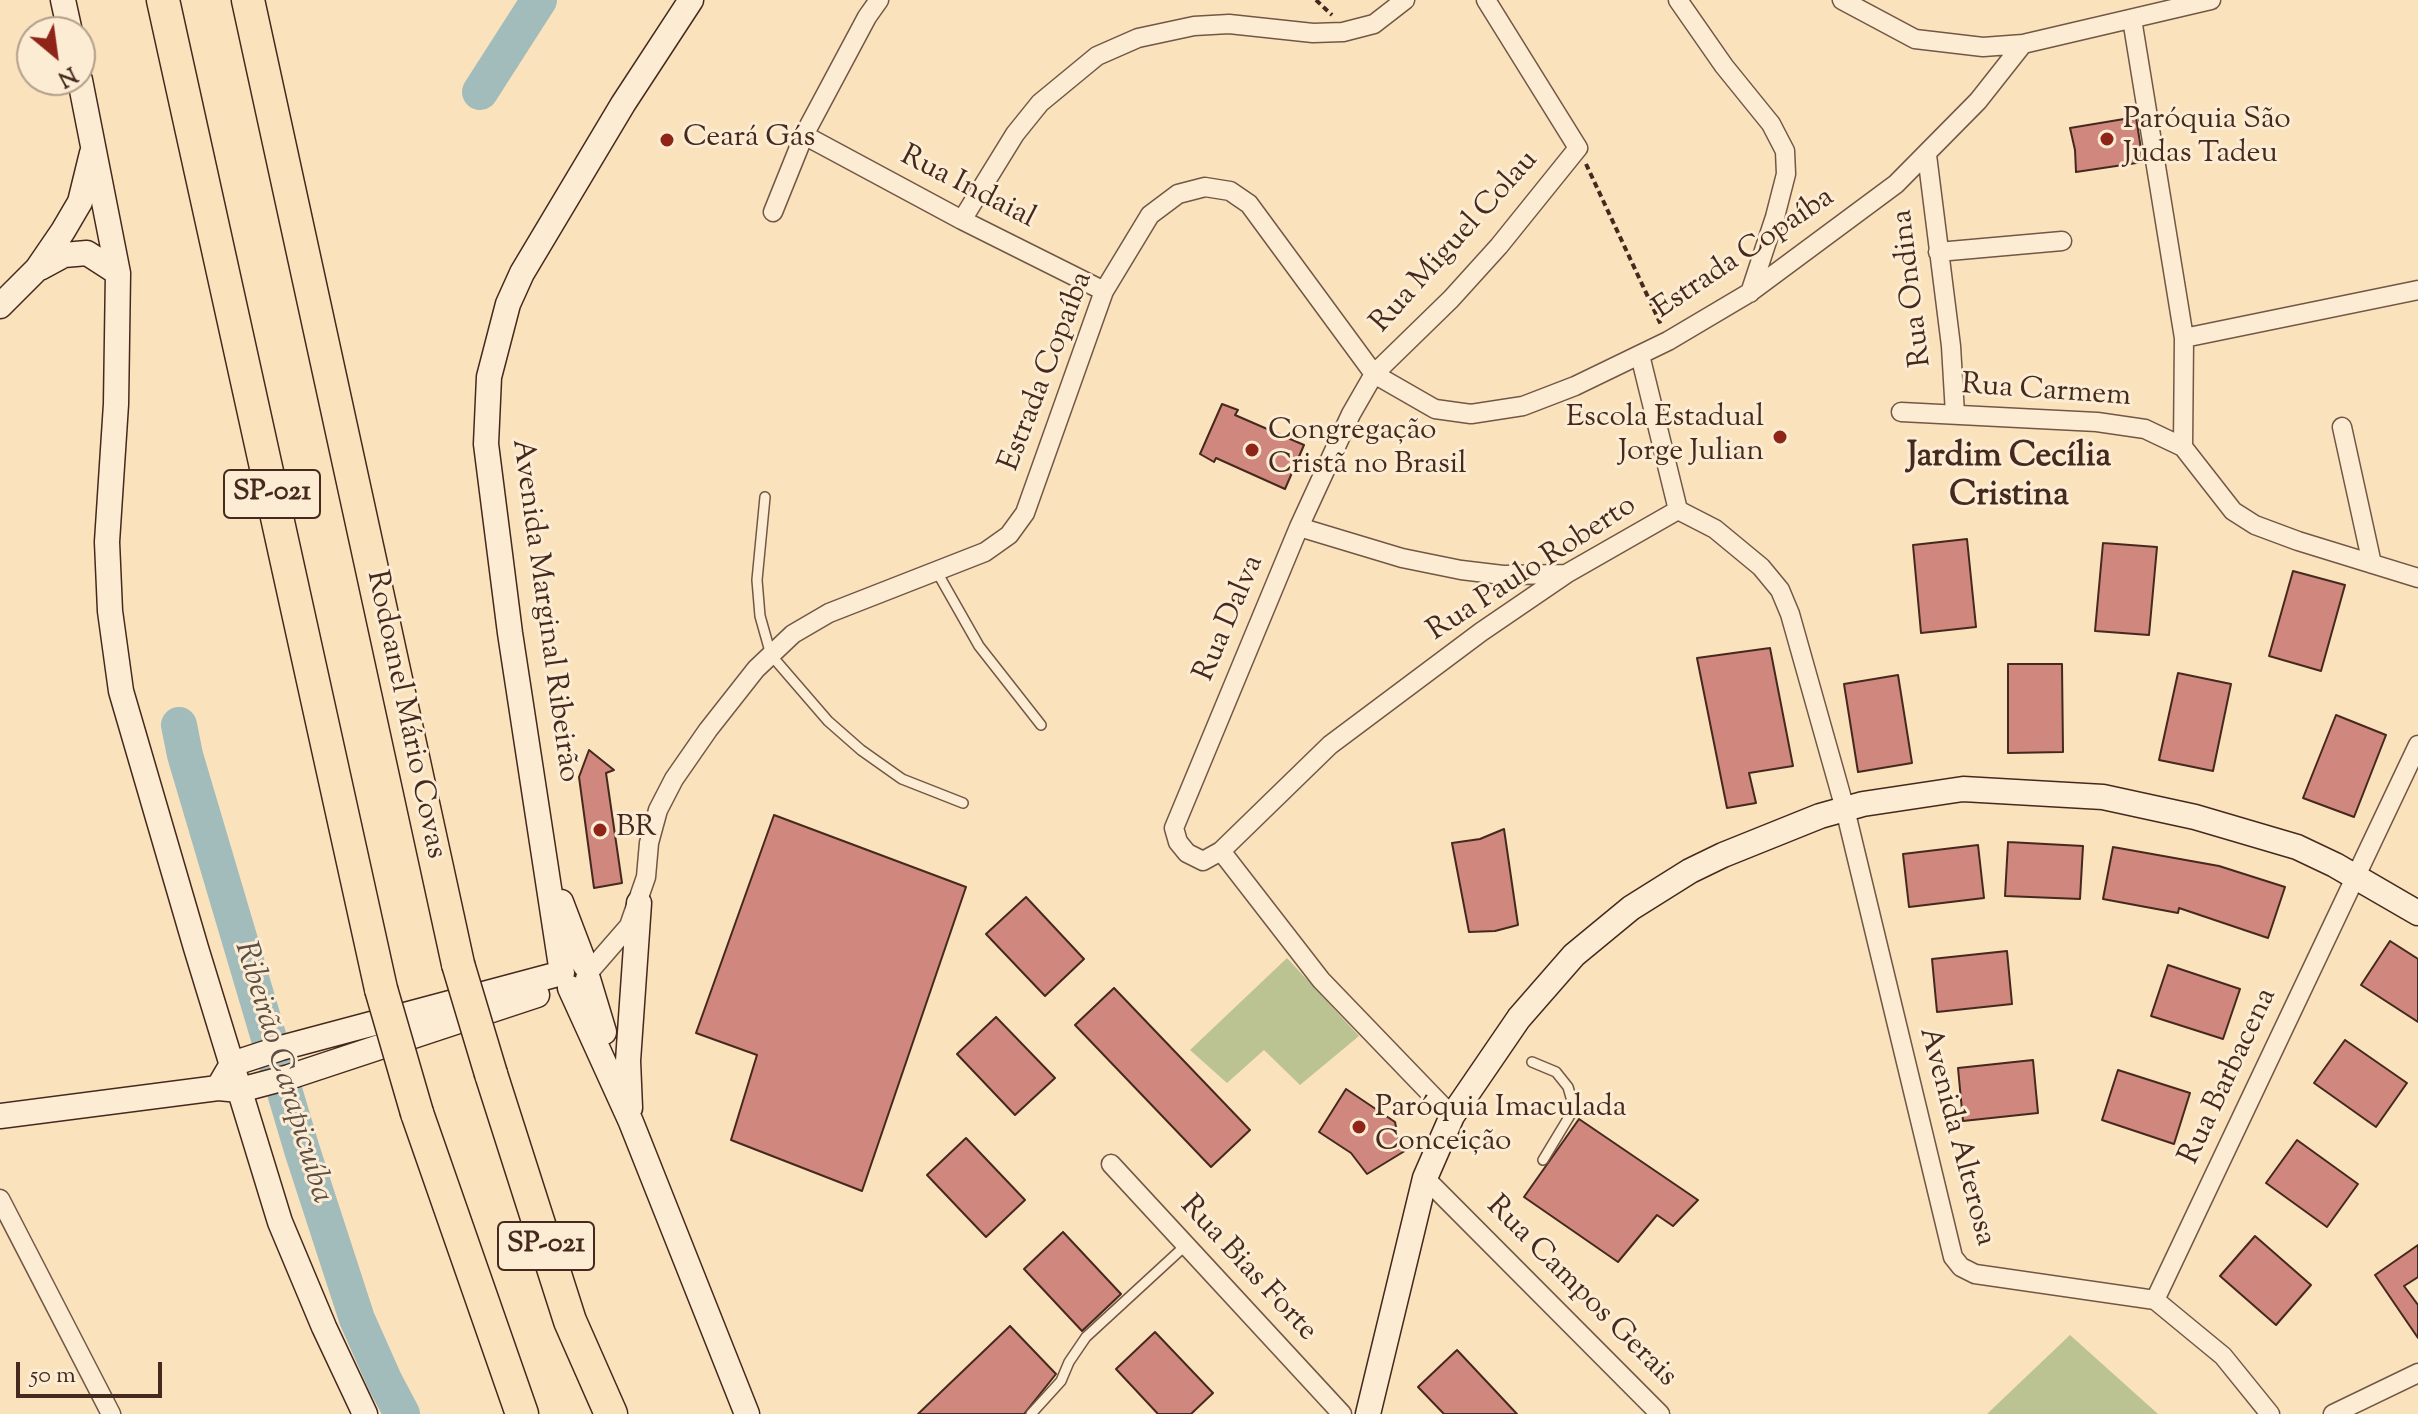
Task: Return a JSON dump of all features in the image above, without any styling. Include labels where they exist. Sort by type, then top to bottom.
[{"type":"highway","name":"SP-021","points":[[163,0],[381,989],[417,1113],[522,1414]]},
{"type":"highway","name":"Rodoanel Mário Covas","points":[[248,0],[458,964],[570,1321],[611,1414]]},
{"type":"main road","name":"Avenida Marginal Ribeirão","points":[[691,0],[616,116],[522,273],[508,304],[489,377],[486,444],[542,851],[577,977],[747,1414]]},
{"type":"main road","points":[[83,96],[118,273],[116,404],[107,542],[110,611],[121,691],[242,1061],[241,1087],[280,1222],[365,1414]]},
{"type":"main road","points":[[0,306],[37,269],[80,202],[94,145]]},
{"type":"main road","points":[[37,269],[64,255],[87,253],[118,273]]},
{"type":"main road","points":[[1368,1414],[1425,1178],[1452,1116],[1519,1018],[1574,955],[1631,908],[1690,871],[1723,855],[1820,816],[1863,804],[1963,789],[2103,797],[2195,817],[2297,847],[2418,913]]},
{"type":"main road","points":[[631,1122],[628,1061],[639,903]]},
{"type":"main road","points":[[242,1061],[281,1048],[577,977]]},
{"type":"main road","points":[[0,1116],[241,1087],[289,1077],[577,977]]},
{"type":"street","points":[[773,212],[804,135],[879,0]]},
{"type":"street","points":[[962,220],[1015,134],[1040,103],[1097,56],[1138,38],[1194,26],[1229,24],[1313,33],[1343,32],[1374,24],[1405,0]]},
{"type":"street","points":[[1486,0],[1578,148]]},
{"type":"street","points":[[1678,0],[1724,66],[1771,124],[1785,151],[1786,174],[1749,293]]},
{"type":"street","points":[[2161,0],[2185,6]]},
{"type":"street","points":[[1848,2],[1915,39],[1983,47],[2023,44],[2211,0]]},
{"type":"street","points":[[2132,19],[2184,338],[2183,447],[2233,511],[2255,525],[2418,578]]},
{"type":"street","name":"Estrada Copaíba","points":[[577,977],[629,926],[639,903],[646,877],[649,843],[663,800],[708,730],[756,669],[793,634],[829,613],[985,552],[1009,535],[1025,513],[1104,291],[1150,215],[1178,194],[1205,187],[1230,191],[1249,204],[1374,374],[1435,409],[1471,414],[1523,406],[1575,386],[1668,341],[1749,293],[1896,184],[1978,101],[2023,44]]},
{"type":"street","name":"Rua Indaial","points":[[804,135],[962,220],[1104,291]]},
{"type":"street","name":"Rua Miguel Colau","points":[[1374,374],[1451,299],[1499,246],[1578,148]]},
{"type":"street","name":"Rua Ondina","points":[[1927,155],[1951,346],[1955,414]]},
{"type":"street","points":[[1938,252],[2062,241]]},
{"type":"street","points":[[2184,338],[2418,290]]},
{"type":"street","points":[[1640,355],[1678,510]]},
{"type":"street","name":"Rua Dalva","points":[[1221,851],[1203,861],[1195,858],[1178,842],[1174,828],[1299,527],[1351,414],[1374,374]]},
{"type":"street","name":"Rua Carmem","points":[[1901,412],[2097,422],[2145,429],[2183,447]]},
{"type":"street","points":[[2342,427],[2372,564]]},
{"type":"street","name":"Rua Paulo Roberto","points":[[1221,851],[1330,745],[1481,632],[1566,574],[1678,510],[1715,529],[1761,567],[1780,590],[1790,614],[1845,809]]},
{"type":"street","points":[[1299,527],[1402,558],[1461,570],[1503,575],[1566,574]]},
{"type":"street","name":"Rua Barbacena","points":[[2155,1300],[2418,745]]},
{"type":"street","name":"Avenida Alterosa","points":[[1845,809],[1953,1257],[1961,1267],[1975,1274],[2155,1300]]},
{"type":"street","points":[[1221,851],[1321,980],[1452,1116]]},
{"type":"street","name":"Rua Bias Forte","points":[[1111,1164],[1342,1414]]},
{"type":"street","name":"Rua Campos Gerais","points":[[1425,1178],[1660,1414]]},
{"type":"street","points":[[0,1199],[111,1414]]},
{"type":"street","points":[[2155,1300],[2223,1356],[2270,1414]]},
{"type":"street","points":[[2333,1414],[2418,1373]]},
{"type":"lane","points":[[765,497],[757,580],[760,616],[771,655],[828,721],[861,750],[902,779],[963,803]]},
{"type":"lane","points":[[937,572],[979,646],[1041,725]]},
{"type":"lane","points":[[1532,1062],[1556,1072],[1568,1087],[1572,1101],[1572,1112],[1543,1160]]},
{"type":"lane","points":[[1031,1414],[1061,1381],[1069,1362],[1086,1337],[1186,1245]]},
{"type":"path","points":[[1578,148],[1668,341]]},
{"type":"green space","points":[[1287,958],[1359,1036],[1300,1085],[1264,1050],[1227,1083],[1190,1050]]},
{"type":"green space","points":[[2070,1335],[2158,1414],[1987,1414]]},
{"type":"building","name":"Paróquia São Judas Tadeu","points":[[2136,117],[2143,162],[2076,172],[2070,128]]},
{"type":"building","name":"Congregação Cristã no Brasil","points":[[1222,404],[1238,410],[1235,415],[1304,445],[1285,489],[1200,454]]},
{"type":"building","points":[[1967,539],[1976,627],[1921,633],[1913,545]]},
{"type":"building","points":[[2103,543],[2157,547],[2149,635],[2095,631]]},
{"type":"building","points":[[2293,571],[2345,585],[2321,671],[2269,656]]},
{"type":"building","points":[[1770,648],[1793,766],[1749,773],[1756,803],[1727,808],[1697,658]]},
{"type":"building","points":[[2008,664],[2062,664],[2063,752],[2008,753]]},
{"type":"building","points":[[2178,673],[2231,684],[2213,771],[2159,760]]},
{"type":"building","points":[[1898,675],[1912,763],[1858,772],[1844,684]]},
{"type":"building","points":[[2336,715],[2386,735],[2354,817],[2303,798]]},
{"type":"building","name":"BR","points":[[589,750],[614,770],[606,773],[622,883],[594,888],[579,777]]},
{"type":"building","points":[[774,815],[966,887],[862,1191],[731,1140],[757,1055],[696,1033]]},
{"type":"building","points":[[1504,829],[1518,925],[1495,931],[1469,932],[1452,843],[1480,839]]},
{"type":"building","points":[[2008,842],[2083,846],[2080,899],[2005,896]]},
{"type":"building","points":[[1978,845],[1984,898],[1909,907],[1903,854]]},
{"type":"building","points":[[2113,847],[2219,866],[2285,887],[2268,938],[2179,908],[2178,913],[2103,899]]},
{"type":"building","points":[[1026,897],[1084,959],[1045,996],[986,934]]},
{"type":"building","points":[[2390,941],[2418,959],[2418,1022],[2361,985]]},
{"type":"building","points":[[2007,951],[2012,1004],[1937,1012],[1932,959]]},
{"type":"building","points":[[2168,965],[2240,989],[2223,1039],[2151,1016]]},
{"type":"building","points":[[1114,988],[1250,1130],[1211,1167],[1075,1025]]},
{"type":"building","points":[[996,1017],[1055,1078],[1015,1115],[957,1054]]},
{"type":"building","points":[[2345,1040],[2407,1083],[2376,1127],[2314,1083]]},
{"type":"building","points":[[2033,1060],[2038,1113],[1963,1121],[1958,1068]]},
{"type":"building","points":[[2118,1070],[2190,1093],[2174,1144],[2102,1120]]},
{"type":"building","name":"Paróquia Imaculada Conceição","points":[[1346,1089],[1395,1122],[1398,1138],[1408,1149],[1367,1174],[1351,1153],[1319,1132]]},
{"type":"building","points":[[1579,1119],[1698,1200],[1673,1226],[1657,1215],[1618,1262],[1524,1197]]},
{"type":"building","points":[[966,1138],[1025,1200],[986,1237],[927,1175]]},
{"type":"building","points":[[2297,1140],[2358,1184],[2327,1227],[2266,1183]]},
{"type":"building","points":[[1063,1232],[1121,1294],[1082,1331],[1024,1269]]},
{"type":"building","points":[[2255,1236],[2311,1285],[2276,1325],[2220,1276]]},
{"type":"building","points":[[2418,1245],[2418,1277],[2404,1286],[2418,1305],[2418,1338],[2375,1275]]},
{"type":"building","points":[[1010,1326],[1056,1374],[1024,1414],[918,1414]]},
{"type":"building","points":[[1155,1332],[1213,1393],[1191,1414],[1158,1414],[1116,1369]]},
{"type":"building","points":[[1457,1350],[1517,1414],[1444,1414],[1418,1387]]},
{"type":"waterway","name":"Ribeirão Carapicuíba","points":[[480,92],[539,0]]},
{"type":"waterway","name":"Ribeirão Carapicuíba","points":[[179,725],[185,755],[302,1150],[357,1319],[402,1414]]},
{"type":"place","name":"Paróquia São Judas Tadeu","points":[[2107,139]]},
{"type":"place","name":"Ceará Gás","points":[[667,140]]},
{"type":"place","name":"Escola Estadual Jorge Julian","points":[[1780,437]]},
{"type":"place","name":"Congregação Cristã no Brasil","points":[[1252,450]]},
{"type":"place","name":"BR","points":[[600,830]]},
{"type":"place","name":"Paróquia Imaculada Conceição","points":[[1359,1127]]},
{"type":"district","name":"Jardim Cecília Cristina","points":[[2009,478]]}]
